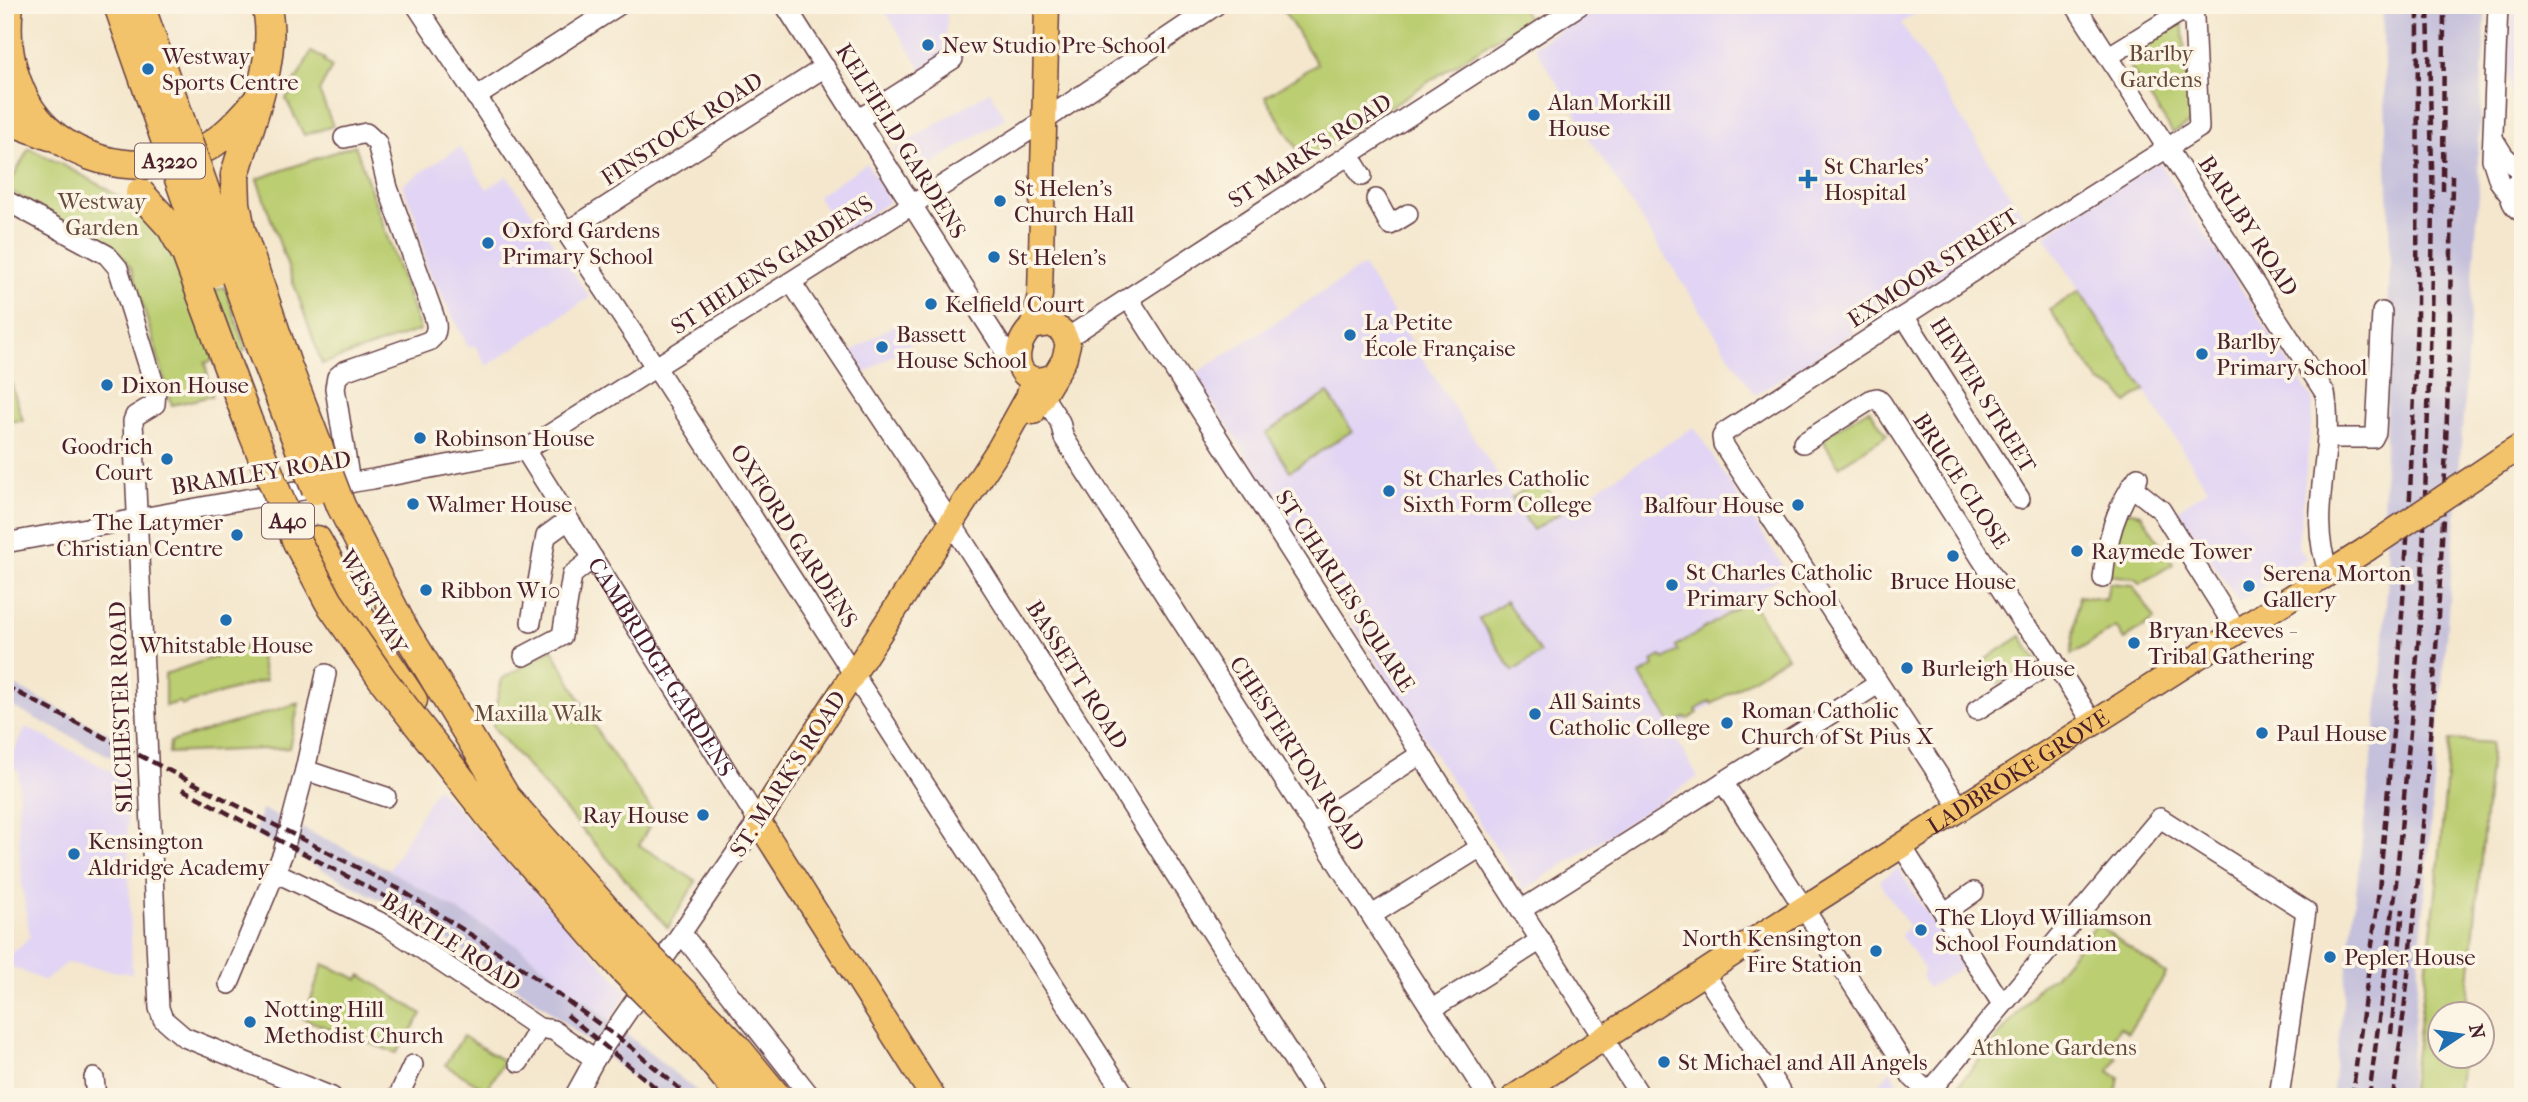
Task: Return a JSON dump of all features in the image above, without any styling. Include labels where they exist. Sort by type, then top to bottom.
[{"type":"highway","name":"WESTWAY","points":[[118,5],[242,360],[277,451],[317,540],[375,643],[624,970],[702,1049],[742,1097]]},
{"type":"highway","name":"WESTWAY","points":[[140,5],[298,447],[335,533],[391,639],[438,708],[499,808],[736,1047],[777,1097]]},
{"type":"highway","points":[[256,102],[270,42],[266,5]]},
{"type":"highway","name":"A3220","points":[[7,6],[9,55],[24,100],[36,117],[77,150]]},
{"type":"highway","name":"A40","points":[[256,102],[235,175],[236,202],[241,230],[287,365],[341,506],[499,808]]},
{"type":"highway","name":"A3220","points":[[5,119],[77,150],[126,165],[184,158],[219,140],[256,102]]},
{"type":"highway","name":"A40","points":[[77,150],[125,180],[171,227],[186,254],[248,421],[297,542],[329,602],[383,680],[499,808]]},
{"type":"main road","points":[[1035,360],[1040,295],[1047,5]]},
{"type":"main road","name":"ST. MARK'S ROAD","points":[[999,449],[1035,360]]},
{"type":"main road","name":"ST. MARK'S ROAD","points":[[758,821],[999,449],[1028,397],[1035,360]]},
{"type":"main road","name":"LADBROKE GROVE","points":[[1514,1097],[1901,845],[2367,550],[2523,445]]},
{"type":"main road","name":"CAMBRIDGE GARDENS","points":[[758,821],[933,1097]]},
{"type":"street","name":"OXFORD GARDENS","points":[[416,5],[656,368],[1126,1097]]},
{"type":"street","points":[[476,97],[619,5]]},
{"type":"street","name":"KELFIELD GARDENS","points":[[785,5],[859,119],[911,206],[1035,360]]},
{"type":"street","name":"ST HELENS GARDENS","points":[[524,450],[1045,121],[1216,5]]},
{"type":"street","name":"ST MARK'S ROAD","points":[[1035,360],[1580,5]]},
{"type":"street","name":"BARLBY ROAD","points":[[2076,5],[2325,393],[2327,438],[2319,530],[2320,547],[2329,572]]},
{"type":"street","points":[[2498,5],[2492,159],[2496,174],[2512,203],[2523,213]]},
{"type":"street","points":[[2109,56],[2182,11],[2194,18],[2199,128],[2167,147]]},
{"type":"street","points":[[859,119],[953,59]]},
{"type":"street","name":"FINSTOCK ROAD","points":[[566,232],[825,67]]},
{"type":"street","points":[[344,138],[366,133],[377,143],[388,188],[437,330],[429,341],[344,371],[337,377],[335,388],[350,483]]},
{"type":"street","points":[[2494,139],[2504,156],[2523,175],[2512,186],[2510,196]]},
{"type":"street","name":"EXMOOR STREET","points":[[1878,684],[1723,444],[1722,437],[1725,432],[2167,147]]},
{"type":"street","points":[[1349,155],[1362,176]]},
{"type":"street","points":[[1376,199],[1390,225],[1408,215]]},
{"type":"street","name":"SILCHESTER ROAD","points":[[5,200],[107,256],[118,268],[157,398],[155,404],[135,416],[133,421],[157,996],[163,1019],[184,1037],[332,1097]]},
{"type":"street","name":"BASSETT ROAD","points":[[791,282],[952,525],[1317,1097]]},
{"type":"street","name":"ST CHARLES SQUARE","points":[[1129,299],[1641,1097]]},
{"type":"street","points":[[2327,438],[2373,438],[2376,432],[2382,312]]},
{"type":"street","name":"HEWER STREET","points":[[1904,316],[2020,499]]},
{"type":"street","name":"CHESTERTON ROAD","points":[[1035,360],[1065,438],[1488,1097]]},
{"type":"street","name":"BRUCE CLOSE","points":[[1803,443],[1877,398],[2022,622],[2042,642],[2093,723]]},
{"type":"street","name":"BRAMLEY ROAD","points":[[5,543],[524,450]]},
{"type":"street","name":"CAMBRIDGE GARDENS","points":[[524,450],[758,821]]},
{"type":"street","points":[[2103,578],[2116,512],[2135,481],[2161,510],[2237,631]]},
{"type":"street","points":[[531,622],[546,536],[569,520]]},
{"type":"street","points":[[524,656],[562,636],[572,575],[593,558]]},
{"type":"street","points":[[1976,710],[2054,661]]},
{"type":"street","points":[[229,984],[283,853],[326,674]]},
{"type":"street","points":[[1521,910],[1878,684],[1960,808]]},
{"type":"street","points":[[1313,824],[1421,754]]},
{"type":"street","points":[[305,770],[386,797]]},
{"type":"street","points":[[1723,782],[1912,1077],[1929,1096],[2002,1004],[2160,818],[2306,911],[2279,1097]]},
{"type":"street","name":"ST. MARK'S ROAD","points":[[580,1094],[595,1059],[758,821]]},
{"type":"street","points":[[1901,845],[2002,1004]]},
{"type":"street","points":[[1372,915],[1481,847]]},
{"type":"street","name":"BARTLE ROAD","points":[[275,872],[386,925],[539,1028],[553,1030],[595,1059]]},
{"type":"street","points":[[1944,913],[1973,892]]},
{"type":"street","points":[[682,934],[811,1097]]},
{"type":"street","points":[[1432,1009],[1541,940]]},
{"type":"street","points":[[1703,972],[1784,1097]]},
{"type":"street","points":[[519,1062],[539,1028]]},
{"type":"street","points":[[398,1097],[413,1065]]},
{"type":"shaded area","name":"New Studio Pre-School","points":[[881,5],[947,5],[946,38],[954,52],[923,71]]},
{"type":"shaded area","name":"St Charles' Hospital","points":[[1599,5],[1929,5],[1901,23],[2027,222],[1755,395],[1581,126],[1583,124],[1534,46]]},
{"type":"shaded area","points":[[2382,5],[2486,5],[2478,158],[2479,193],[2456,516],[2408,1097],[2332,1097],[2381,679],[2389,561],[2383,518],[2390,253]]},
{"type":"shaded area","points":[[2512,5],[2523,5],[2523,135],[2515,127],[2508,65]]},
{"type":"shaded area","points":[[990,91],[1005,118],[911,177],[894,150]]},
{"type":"shaded area","name":"Oxford Gardens Primary School","points":[[460,147],[487,189],[507,176],[590,297],[487,366],[475,345],[469,348],[427,267],[417,219],[402,185]]},
{"type":"shaded area","name":"Barlby Primary School","points":[[2159,161],[2312,399],[2298,545],[2306,558],[2238,602],[2178,509],[2208,489],[2044,235]]},
{"type":"shaded area","points":[[867,163],[890,201],[841,233],[817,196]]},
{"type":"shaded area","points":[[1363,266],[1533,530],[1694,427],[1787,572],[1748,598],[1787,657],[1671,730],[1698,777],[1524,890],[1441,764],[1195,374]]},
{"type":"shaded area","name":"Bassett House School","points":[[900,321],[913,342],[865,373],[851,352]]},
{"type":"shaded area","points":[[5,681],[128,743],[129,766],[5,703]]},
{"type":"shaded area","name":"Kensington Aldridge Academy","points":[[26,727],[126,779],[132,974],[66,963],[45,981],[5,964],[5,960],[30,937],[22,886],[18,823],[19,771],[8,765]]},
{"type":"shaded area","points":[[437,787],[628,992],[610,1020],[518,946],[389,870]]},
{"type":"shaded area","points":[[262,809],[389,870],[518,946],[704,1097],[657,1097],[545,1007],[418,920],[253,833]]},
{"type":"shaded area","name":"The Lloyd Williamson School Foundation","points":[[1898,868],[1962,967],[1928,988],[1922,978],[1924,969],[1901,935],[1909,927],[1879,881]]},
{"type":"shaded area","points":[[1891,1070],[1905,1097],[1867,1097]]},
{"type":"green space","points":[[1280,5],[1519,5],[1528,18],[1305,161],[1265,97],[1317,64]]},
{"type":"green space","name":"Barlby Gardens","points":[[2182,20],[2191,122],[2173,133],[2124,58]]},
{"type":"green space","points":[[311,52],[325,59],[324,62],[332,67],[319,91],[333,126],[304,135],[286,99]]},
{"type":"green space","name":"Westway Sports Centre","points":[[355,145],[420,330],[322,364],[257,179]]},
{"type":"green space","name":"Westway Garden","points":[[29,148],[89,179],[147,218],[162,234],[173,252],[189,298],[225,287],[246,350],[205,363],[212,396],[172,405],[132,269],[118,251],[7,189]]},
{"type":"green space","points":[[2079,291],[2145,390],[2127,403],[2117,390],[2100,382],[2050,310]]},
{"type":"green space","points":[[5,364],[23,421],[5,421]]},
{"type":"green space","points":[[1328,393],[1352,431],[1290,471],[1266,433]]},
{"type":"green space","points":[[1869,409],[1887,435],[1839,466],[1825,444],[1825,436]]},
{"type":"green space","points":[[1541,479],[1562,512],[1533,530],[1512,498]]},
{"type":"green space","points":[[2125,511],[2141,514],[2173,564],[2140,584],[2135,578],[2107,575]]},
{"type":"green space","points":[[2109,583],[2132,585],[2155,619],[2124,640],[2116,627],[2071,655],[2079,596],[2106,600]]},
{"type":"green space","points":[[1750,600],[1787,657],[1712,704],[1710,701],[1688,719],[1686,717],[1672,725],[1640,675],[1654,666],[1652,661],[1661,656],[1664,659],[1678,651],[1676,646]]},
{"type":"green space","points":[[1506,601],[1540,653],[1513,671],[1479,619]]},
{"type":"green space","points":[[2021,636],[2036,660],[1999,684],[1983,661]]},
{"type":"green space","points":[[256,643],[266,680],[182,705],[180,702],[165,706],[165,674]]},
{"type":"green space","name":"Maxilla Walk","points":[[552,649],[602,739],[655,815],[639,845],[696,881],[668,928],[494,728],[492,720],[502,679]]},
{"type":"green space","points":[[299,703],[289,748],[169,753],[170,742]]},
{"type":"green space","points":[[2450,740],[2492,743],[2467,1000],[2426,1000],[2426,1070],[2461,1070],[2458,1097],[2410,1097],[2436,894]]},
{"type":"green space","name":"Athlone Gardens","points":[[2097,924],[2166,974],[2128,1033],[2120,1027],[2104,1049],[2117,1058],[2109,1071],[2119,1078],[2115,1097],[1998,1097],[1985,1090],[1964,1097],[1951,1094],[2039,987],[2054,976]]},
{"type":"green space","points":[[323,964],[358,979],[361,975],[422,1014],[396,1053],[304,1019]]},
{"type":"green space","points":[[463,1036],[504,1061],[487,1090],[445,1065]]},
{"type":"railway","points":[[2352,1097],[2379,891],[2410,495],[2417,319],[2418,5]]},
{"type":"railway","points":[[2369,1097],[2395,894],[2421,613],[2433,208],[2428,5]]},
{"type":"railway","points":[[2443,191],[2444,5]]},
{"type":"railway","points":[[2393,1097],[2419,868],[2437,637],[2447,406],[2452,175]]},
{"type":"railway","points":[[5,686],[401,890],[512,961],[631,1047],[689,1097]]},
{"type":"railway","points":[[182,789],[441,926]]},
{"type":"railway","points":[[2391,1034],[2403,909]]},
{"type":"railway","points":[[567,1015],[667,1097]]},
{"type":"place","name":"New Studio Pre-School","points":[[928,45]]},
{"type":"place","name":"Westway Sports Centre","points":[[148,69]]},
{"type":"place","name":"Alan Morkill House","points":[[1534,115]]},
{"type":"place","name":"St Charles' Hospital","points":[[1808,179]]},
{"type":"place","name":"St Helen's Church Hall","points":[[1000,201]]},
{"type":"place","name":"Oxford Gardens Primary School","points":[[488,243]]},
{"type":"place","name":"St Helen's","points":[[994,257]]},
{"type":"place","name":"Kelfield Court","points":[[931,304]]},
{"type":"place","name":"La Petite École Française","points":[[1350,335]]},
{"type":"place","name":"Bassett House School","points":[[882,347]]},
{"type":"place","name":"Barlby Primary School","points":[[2202,354]]},
{"type":"place","name":"Dixon House","points":[[107,385]]},
{"type":"place","name":"Robinson House","points":[[420,438]]},
{"type":"place","name":"Goodrich Court","points":[[167,459]]},
{"type":"place","name":"St Charles Catholic Sixth Form College","points":[[1389,491]]},
{"type":"place","name":"Walmer House","points":[[413,504]]},
{"type":"place","name":"Balfour House","points":[[1798,505]]},
{"type":"place","name":"The Latymer Christian Centre","points":[[237,535]]},
{"type":"place","name":"Raymede Tower","points":[[2077,551]]},
{"type":"place","name":"Bruce House","points":[[1953,556]]},
{"type":"place","name":"St Charles Catholic Primary School","points":[[1672,585]]},
{"type":"place","name":"Serena Morton Gallery","points":[[2249,586]]},
{"type":"place","name":"Ribbon W10","points":[[426,590]]},
{"type":"place","name":"Whitstable House","points":[[226,620]]},
{"type":"place","name":"Bryan Reeves - Tribal Gathering","points":[[2134,643]]},
{"type":"place","name":"Burleigh House","points":[[1907,668]]},
{"type":"place","name":"All Saints Catholic College","points":[[1535,714]]},
{"type":"place","name":"Roman Catholic Church of St Pius X","points":[[1727,723]]},
{"type":"place","name":"Paul House","points":[[2262,733]]},
{"type":"place","name":"Ray House","points":[[703,815]]},
{"type":"place","name":"Kensington Aldridge Academy","points":[[74,854]]},
{"type":"place","name":"The Lloyd Williamson School Foundation","points":[[1921,930]]},
{"type":"place","name":"North Kensington Fire Station","points":[[1876,951]]},
{"type":"place","name":"Pepler House","points":[[2330,957]]},
{"type":"place","name":"Notting Hill Methodist Church","points":[[250,1022]]},
{"type":"place","name":"St Michael and All Angels","points":[[1664,1062]]}]
